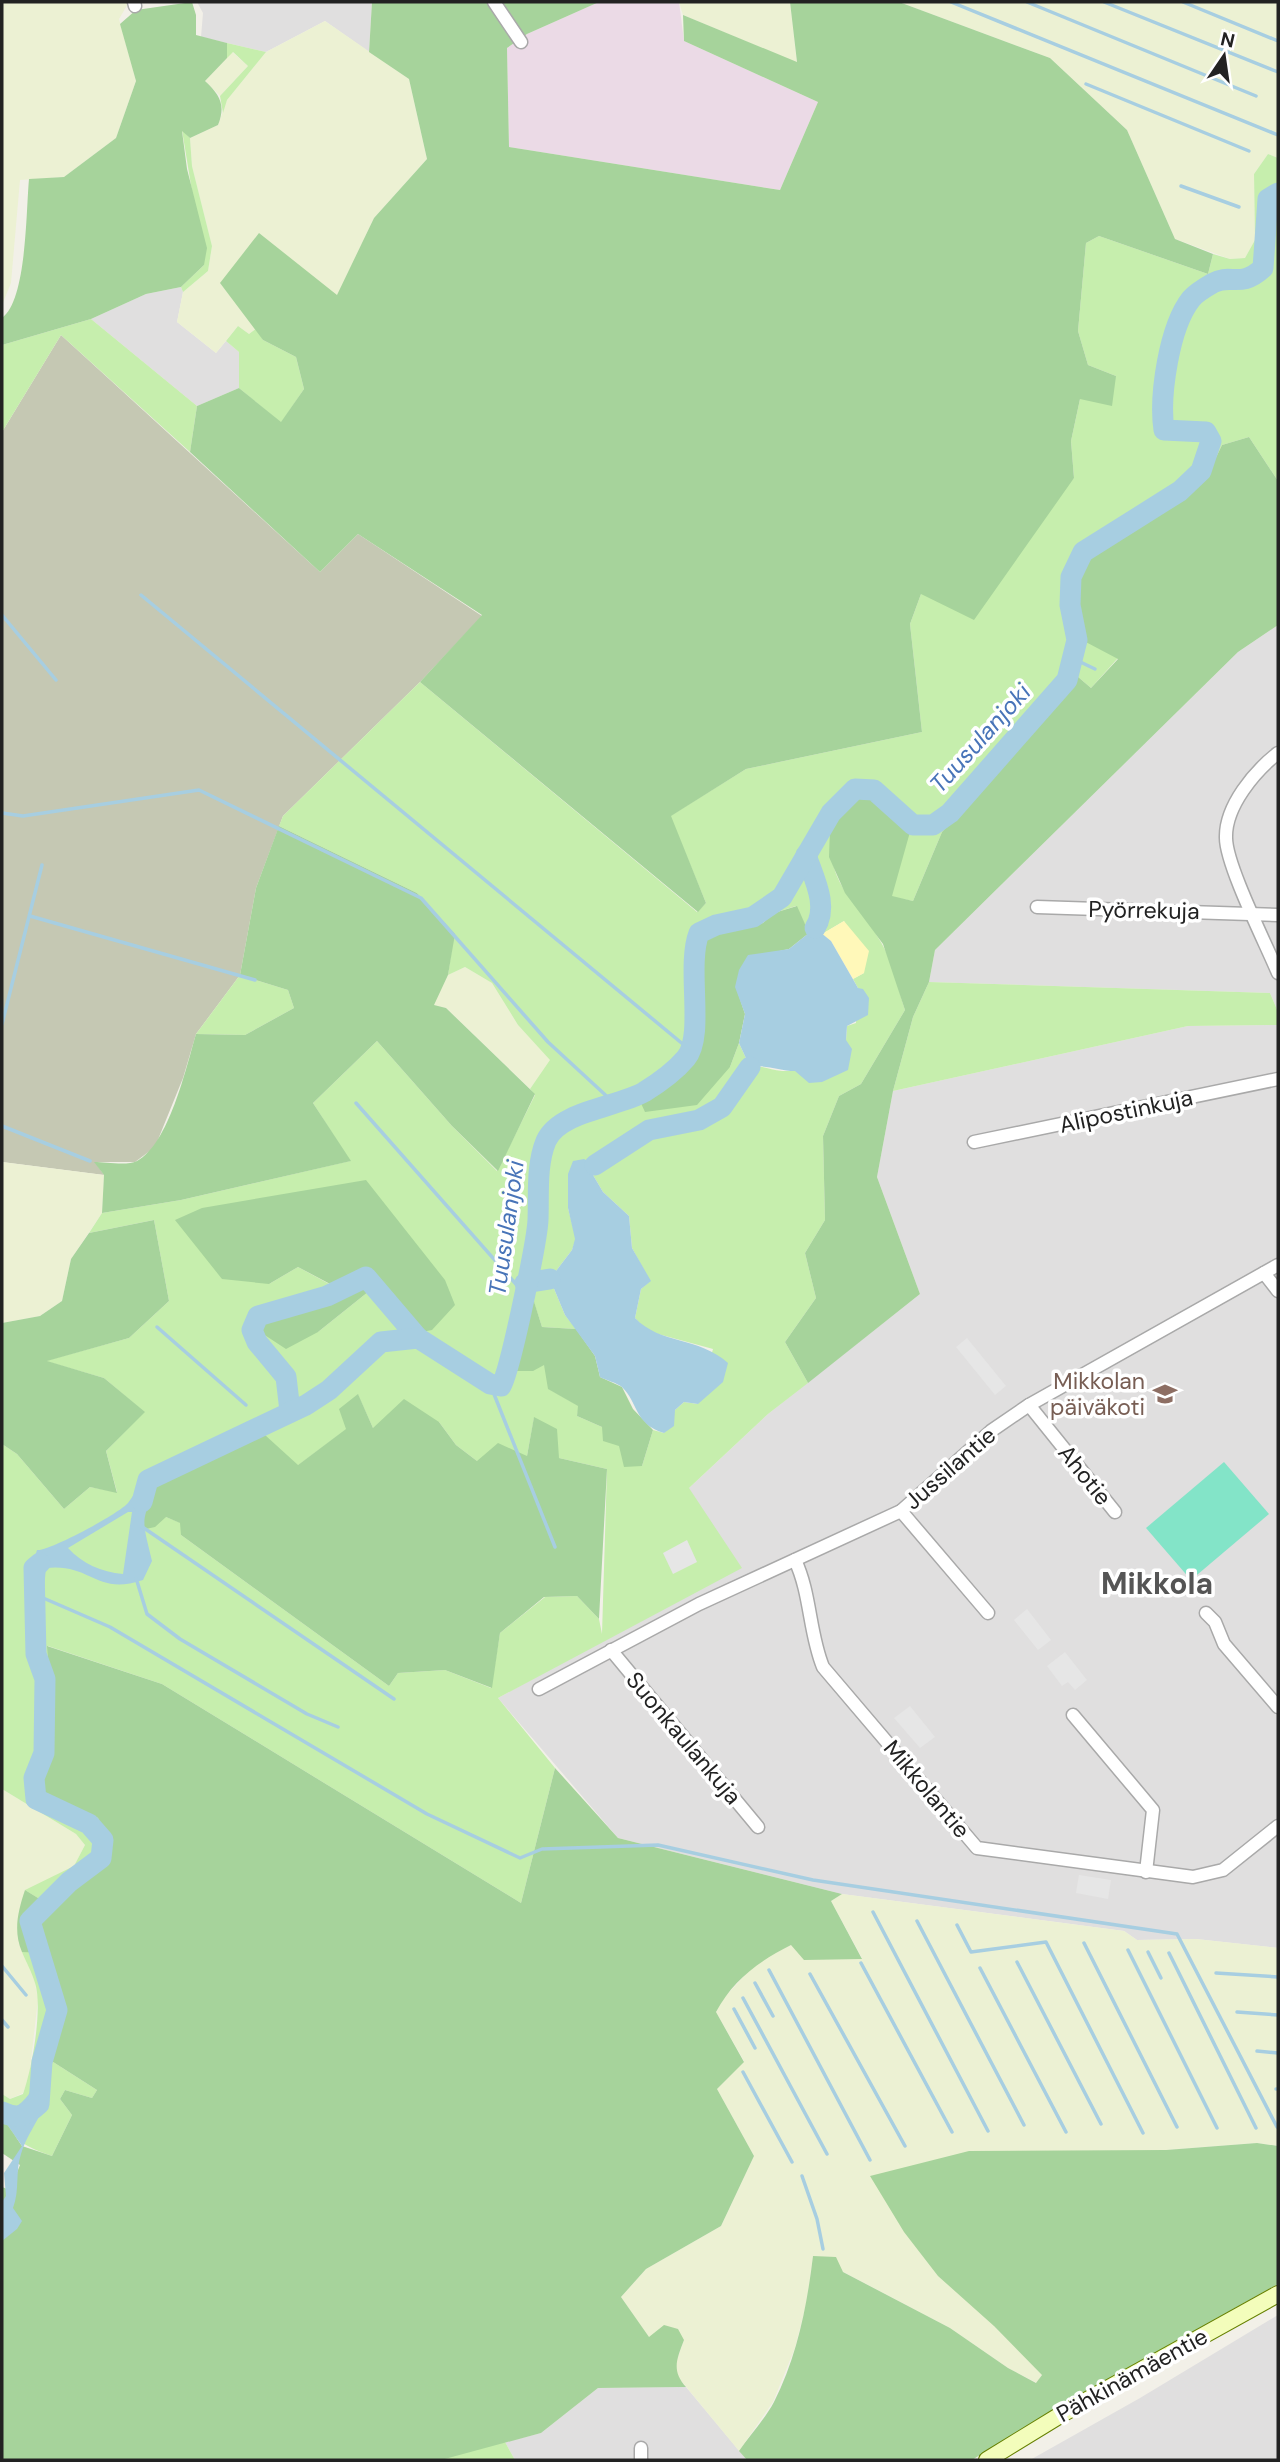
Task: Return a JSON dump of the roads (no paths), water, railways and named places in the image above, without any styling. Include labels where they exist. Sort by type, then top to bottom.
[{"type":"street","points":[[494,2],[521,42]]},
{"type":"street","points":[[1278,753],[1259,769],[1236,803],[1226,840],[1251,912],[1278,973]]},
{"type":"street","name":"Pyörrekuja","points":[[1037,907],[1251,912],[1278,915]]},
{"type":"street","name":"Alipostinkuja","points":[[974,1142],[1278,1079]]},
{"type":"street","name":"Jussilantie","points":[[539,1689],[699,1604],[901,1511],[991,1431],[1029,1405],[1278,1265]]},
{"type":"street","points":[[1264,1273],[1278,1291]]},
{"type":"street","name":"Ahotie","points":[[1029,1405],[1115,1512]]},
{"type":"street","points":[[901,1511],[989,1613]]},
{"type":"street","name":"Mikkolantie","points":[[795,1560],[803,1577],[817,1653],[823,1667],[977,1848],[1193,1877],[1211,1875],[1223,1870],[1278,1826]]},
{"type":"street","points":[[1206,1613],[1215,1622],[1224,1644],[1278,1707]]},
{"type":"street","name":"Suonkaulankuja","points":[[611,1650],[758,1827]]},
{"type":"street","points":[[1073,1715],[1153,1810],[1146,1872]]},
{"type":"street","name":"Pähkinämäentie","points":[[987,2460],[1062,2414],[1278,2294]]},
{"type":"water","points":[[815,928],[831,941],[858,988],[863,989],[869,998],[868,1015],[847,1026],[846,1040],[852,1049],[848,1070],[822,1082],[809,1083],[795,1071],[750,1067],[739,1043],[745,1014],[735,987],[739,970],[748,955],[789,949]]},
{"type":"water","points":[[584,1159],[595,1165],[593,1175],[603,1192],[629,1216],[632,1248],[651,1281],[641,1289],[635,1318],[656,1333],[704,1348],[728,1363],[723,1382],[698,1404],[684,1402],[675,1410],[674,1426],[664,1433],[647,1424],[622,1387],[600,1377],[595,1356],[565,1315],[550,1279],[572,1250],[575,1239],[568,1208],[568,1174],[573,1161]]},
{"type":"water","points":[[146,1474],[158,1482],[144,1521],[152,1561],[143,1580],[114,1584],[74,1570],[46,1568],[44,1588],[26,1586],[37,1550],[69,1539],[122,1508],[131,1500]],"holes":[[[132,1512],[123,1574],[93,1566],[68,1548]]]},
{"type":"water","points":[[38,2071],[44,2073],[46,2097],[25,2143],[18,2168],[13,2208],[22,2221],[17,2229],[2,2241],[2,2202],[6,2196],[4,2173],[22,2146],[2,2117],[2,2105],[17,2106],[21,2103],[31,2091]]},
{"type":"waterway","points":[[951,2],[1278,135]]},
{"type":"waterway","points":[[1027,2],[1256,96]]},
{"type":"waterway","points":[[1104,2],[1278,72]]},
{"type":"waterway","points":[[1183,2],[1278,41]]},
{"type":"waterway","points":[[1086,84],[1249,151]]},
{"type":"waterway","points":[[1181,186],[1239,207]]},
{"type":"waterway","name":"Tuusulanjoki","points":[[142,1502],[148,1480],[306,1405],[329,1390],[381,1342],[418,1338],[490,1384],[501,1386],[516,1333],[533,1253],[538,1220],[539,1170],[546,1141],[553,1131],[576,1116],[644,1092],[686,1058],[694,1034],[694,963],[699,933],[716,925],[753,917],[782,897],[831,813],[855,789],[874,790],[913,825],[933,825],[950,813],[1067,680],[1077,640],[1070,605],[1071,577],[1083,552],[1180,491],[1201,471],[1211,441],[1206,432],[1164,430],[1163,399],[1167,362],[1183,311],[1191,299],[1219,280],[1248,278],[1263,268],[1268,199],[1278,193]]},
{"type":"waterway","points":[[141,595],[690,1050]]},
{"type":"waterway","points":[[2,615],[56,680]]},
{"type":"waterway","points":[[1072,658],[1095,669]]},
{"type":"waterway","points":[[2,813],[23,816],[199,790],[421,898],[548,1042],[613,1102]]},
{"type":"waterway","points":[[806,855],[820,902],[821,911],[815,928]]},
{"type":"waterway","points":[[2,1024],[42,865]]},
{"type":"waterway","points":[[30,916],[255,980]]},
{"type":"waterway","points":[[595,1165],[649,1130],[699,1120],[722,1107],[750,1067]]},
{"type":"waterway","points":[[356,1103],[523,1292]]},
{"type":"waterway","points":[[2,1126],[90,1161]]},
{"type":"waterway","name":"Tuusulanjoki","points":[[290,1411],[286,1377],[257,1342],[252,1330],[258,1316],[327,1296],[366,1277],[418,1338]]},
{"type":"waterway","points":[[525,1283],[550,1279]]},
{"type":"waterway","points":[[157,1327],[246,1405]]},
{"type":"waterway","points":[[490,1384],[555,1547]]},
{"type":"waterway","points":[[141,1526],[394,1699]]},
{"type":"waterway","name":"Tuusulanjoki","points":[[2,2112],[13,2116],[22,2115],[39,2104],[42,2062],[57,2010],[30,1921],[69,1882],[101,1858],[103,1840],[89,1824],[36,1799],[34,1778],[44,1753],[45,1679],[36,1654],[34,1568],[40,1563]]},
{"type":"waterway","points":[[136,1578],[147,1614],[180,1639],[307,1714],[338,1727]]},
{"type":"waterway","points":[[34,1594],[110,1627],[427,1814],[520,1858],[542,1849],[658,1845],[813,1880],[1177,1934],[1277,2127]]},
{"type":"waterway","points":[[873,1912],[988,2131]]},
{"type":"waterway","points":[[917,1921],[1024,2125]]},
{"type":"waterway","points":[[957,1925],[971,1952],[1046,1942],[1143,2133]]},
{"type":"waterway","points":[[1084,1943],[1177,2127]]},
{"type":"waterway","points":[[1128,1950],[1217,2128]]},
{"type":"waterway","points":[[1148,1952],[1161,1978]]},
{"type":"waterway","points":[[1169,1953],[1256,2128]]},
{"type":"waterway","points":[[1017,1962],[1101,2124]]},
{"type":"waterway","points":[[861,1963],[952,2132]]},
{"type":"waterway","points":[[2,1966],[26,1995]]},
{"type":"waterway","points":[[980,1968],[1066,2132]]},
{"type":"waterway","points":[[769,1970],[870,2160]]},
{"type":"waterway","points":[[1216,1973],[1278,1977]]},
{"type":"waterway","points":[[810,1974],[905,2146]]},
{"type":"waterway","points":[[755,1983],[773,2016]]},
{"type":"waterway","points":[[743,1998],[827,2154]]},
{"type":"waterway","points":[[734,2009],[755,2048]]},
{"type":"waterway","points":[[1237,2012],[1278,2015]]},
{"type":"waterway","points":[[2,2020],[8,2027]]},
{"type":"waterway","points":[[1257,2051],[1278,2053]]},
{"type":"waterway","points":[[743,2072],[792,2162]]},
{"type":"waterway","points":[[802,2176],[817,2219],[823,2249]]},
{"type":"place","name":"Mikkolan päiväkoti","points":[[1165,1394]]},
{"type":"district","name":"Mikkola","points":[[1157,1583]]}]
